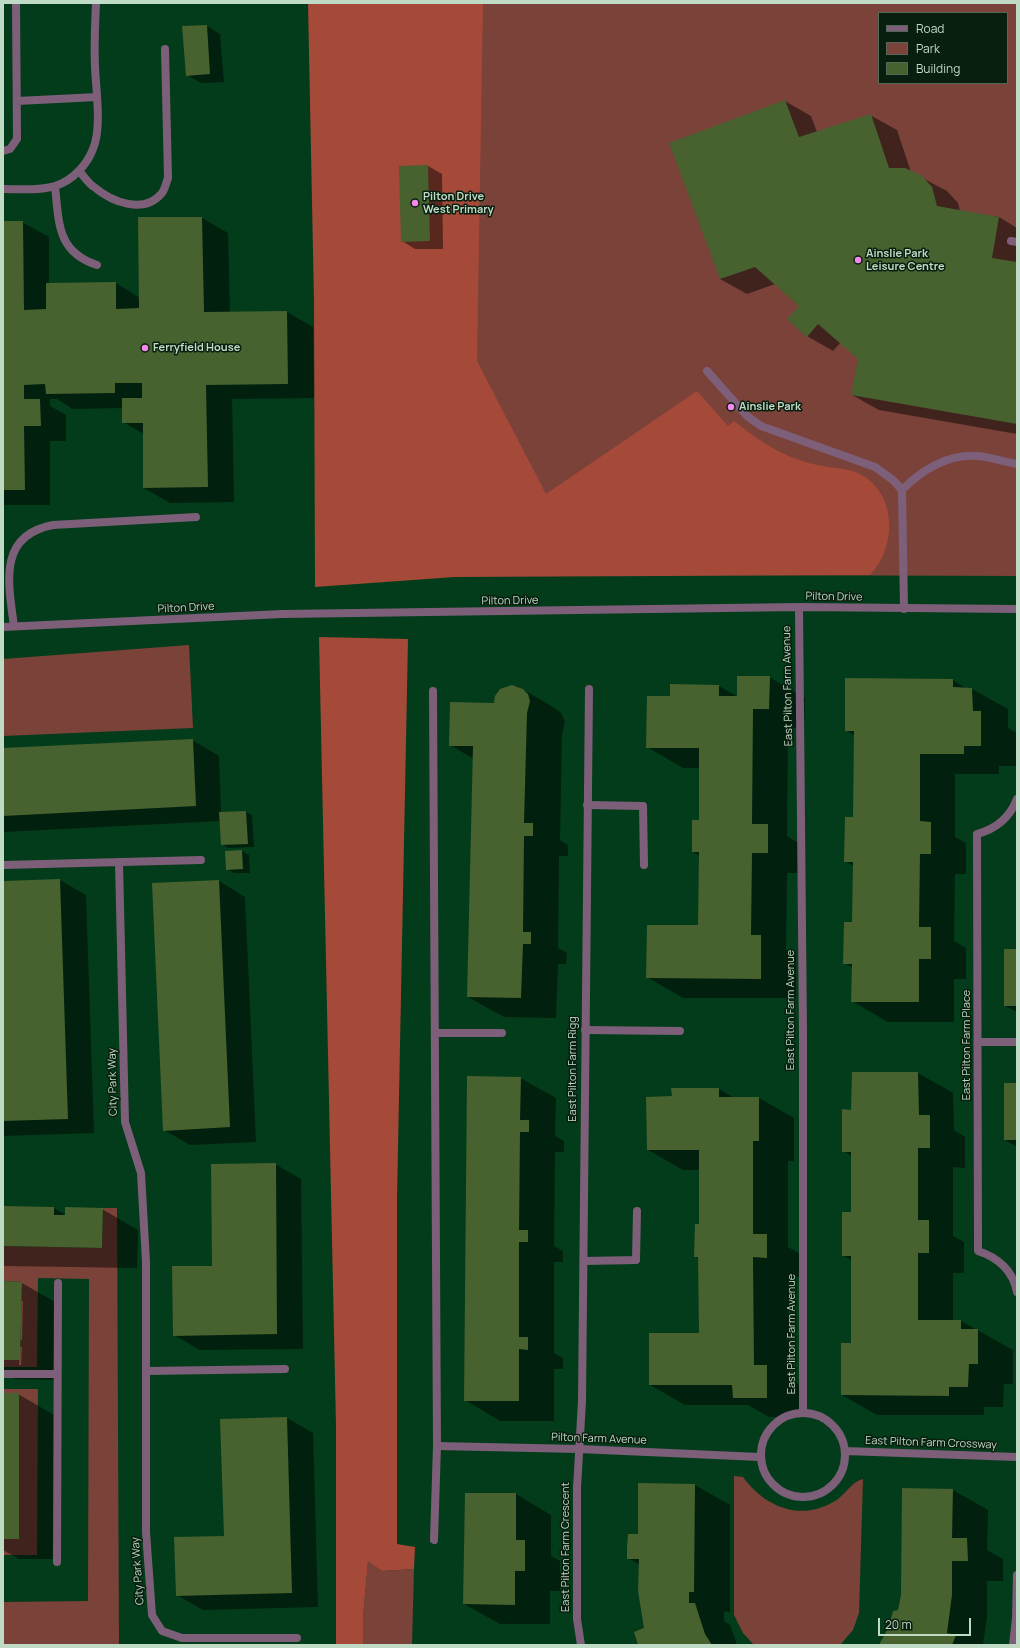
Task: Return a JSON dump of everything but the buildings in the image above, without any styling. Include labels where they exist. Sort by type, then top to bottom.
[{"type":"street","points":[[3,150],[10,149],[17,139],[16,3]]},
{"type":"street","points":[[3,189],[38,189],[55,186],[68,180],[79,171],[94,149],[97,134],[95,56],[96,3]]},
{"type":"street","points":[[79,171],[92,186],[116,201],[128,204],[142,204],[154,200],[163,192],[168,178],[165,49]]},
{"type":"street","points":[[17,101],[96,97]]},
{"type":"street","points":[[55,186],[59,218],[65,242],[75,255],[85,261],[97,265]]},
{"type":"street","points":[[707,371],[747,416],[761,426],[875,467],[893,480],[902,490],[904,609]]},
{"type":"street","points":[[902,490],[914,478],[929,468],[946,460],[959,457],[978,456],[1017,464]]},
{"type":"street","points":[[14,626],[5,569],[7,553],[14,540],[23,533],[38,527],[52,525],[196,517]]},
{"type":"street","name":"Pilton Drive","points":[[3,627],[282,614],[799,607],[1017,609]]},
{"type":"street","name":"East Pilton Farm Avenue","points":[[799,607],[803,1028],[803,1413]]},
{"type":"street","name":"East Pilton Farm Rigg","points":[[579,1449],[582,1427],[584,1261],[584,1030],[588,689]]},
{"type":"street","points":[[433,691],[437,1446],[434,1540]]},
{"type":"street","name":"East Pilton Farm Place","points":[[1017,799],[1006,818],[992,828],[977,834],[978,1251],[994,1258],[1011,1272],[1017,1292]]},
{"type":"street","points":[[587,806],[643,806],[644,864]]},
{"type":"street","points":[[3,865],[201,860]]},
{"type":"street","name":"City Park Way","points":[[118,862],[125,1122],[141,1173],[146,1262],[146,1532],[152,1615],[162,1631],[182,1638],[297,1638]]},
{"type":"street","points":[[584,1030],[680,1032]]},
{"type":"street","points":[[435,1033],[502,1033]]},
{"type":"street","points":[[978,1042],[1017,1042]]},
{"type":"street","points":[[584,1261],[636,1260],[637,1211]]},
{"type":"street","points":[[57,1562],[58,1283]]},
{"type":"street","points":[[146,1371],[285,1369]]},
{"type":"street","points":[[3,1374],[57,1374]]},
{"type":"street","points":[[803,1413],[815,1415],[826,1420],[836,1429],[842,1439],[845,1451],[844,1465],[839,1478],[830,1488],[819,1495],[806,1498],[792,1496],[779,1491],[770,1482],[763,1470],[760,1457],[762,1443],[768,1431],[789,1415],[803,1413]]},
{"type":"street","name":"Pilton Farm Avenue","points":[[437,1446],[579,1449],[760,1457]]},
{"type":"street","name":"East Pilton Farm Crescent","points":[[579,1449],[577,1619],[581,1645]]},
{"type":"street","name":"East Pilton Farm Crossway","points":[[845,1451],[1017,1458]]},
{"type":"street","points":[[1013,1645],[1016,1618],[1017,1575]]},
{"type":"green space","name":"Ainslie Park","points":[[465,3],[1017,3],[1017,576],[444,574]]},
{"type":"green space","points":[[189,645],[193,728],[3,736],[3,659]]},
{"type":"green space","points":[[103,1208],[117,1208],[119,1645],[3,1645],[3,1602],[88,1601],[89,1279],[38,1278],[37,1367],[3,1367],[3,1360],[20,1360],[22,1282],[3,1281],[3,1246],[102,1248]]},
{"type":"green space","points":[[3,1389],[38,1389],[37,1555],[3,1555]]},
{"type":"green space","points":[[734,1476],[743,1477],[752,1488],[773,1503],[796,1511],[822,1507],[835,1501],[855,1483],[863,1479],[859,1613],[853,1630],[840,1645],[754,1645],[743,1633],[734,1615]]},
{"type":"green space","points":[[368,1560],[382,1571],[414,1569],[412,1645],[363,1645],[363,1618]]},
{"type":"shaded area","points":[[308,3],[483,3],[477,361],[546,494],[697,391],[728,426],[734,421],[763,442],[794,458],[817,465],[854,471],[871,482],[881,493],[886,507],[889,521],[889,536],[879,564],[870,575],[455,577],[315,587],[314,302]]},
{"type":"shaded area","points":[[319,637],[408,639],[397,1198],[397,1544],[415,1547],[414,1569],[382,1571],[368,1561],[363,1618],[363,1645],[336,1645],[336,1426]]},
{"type":"place","name":"Pilton Drive West Primary","points":[[415,203]]},
{"type":"place","name":"Ainslie Park Leisure Centre","points":[[858,260]]},
{"type":"place","name":"Ferryfield House","points":[[145,348]]},
{"type":"place","name":"Ainslie Park","points":[[731,407]]}]
